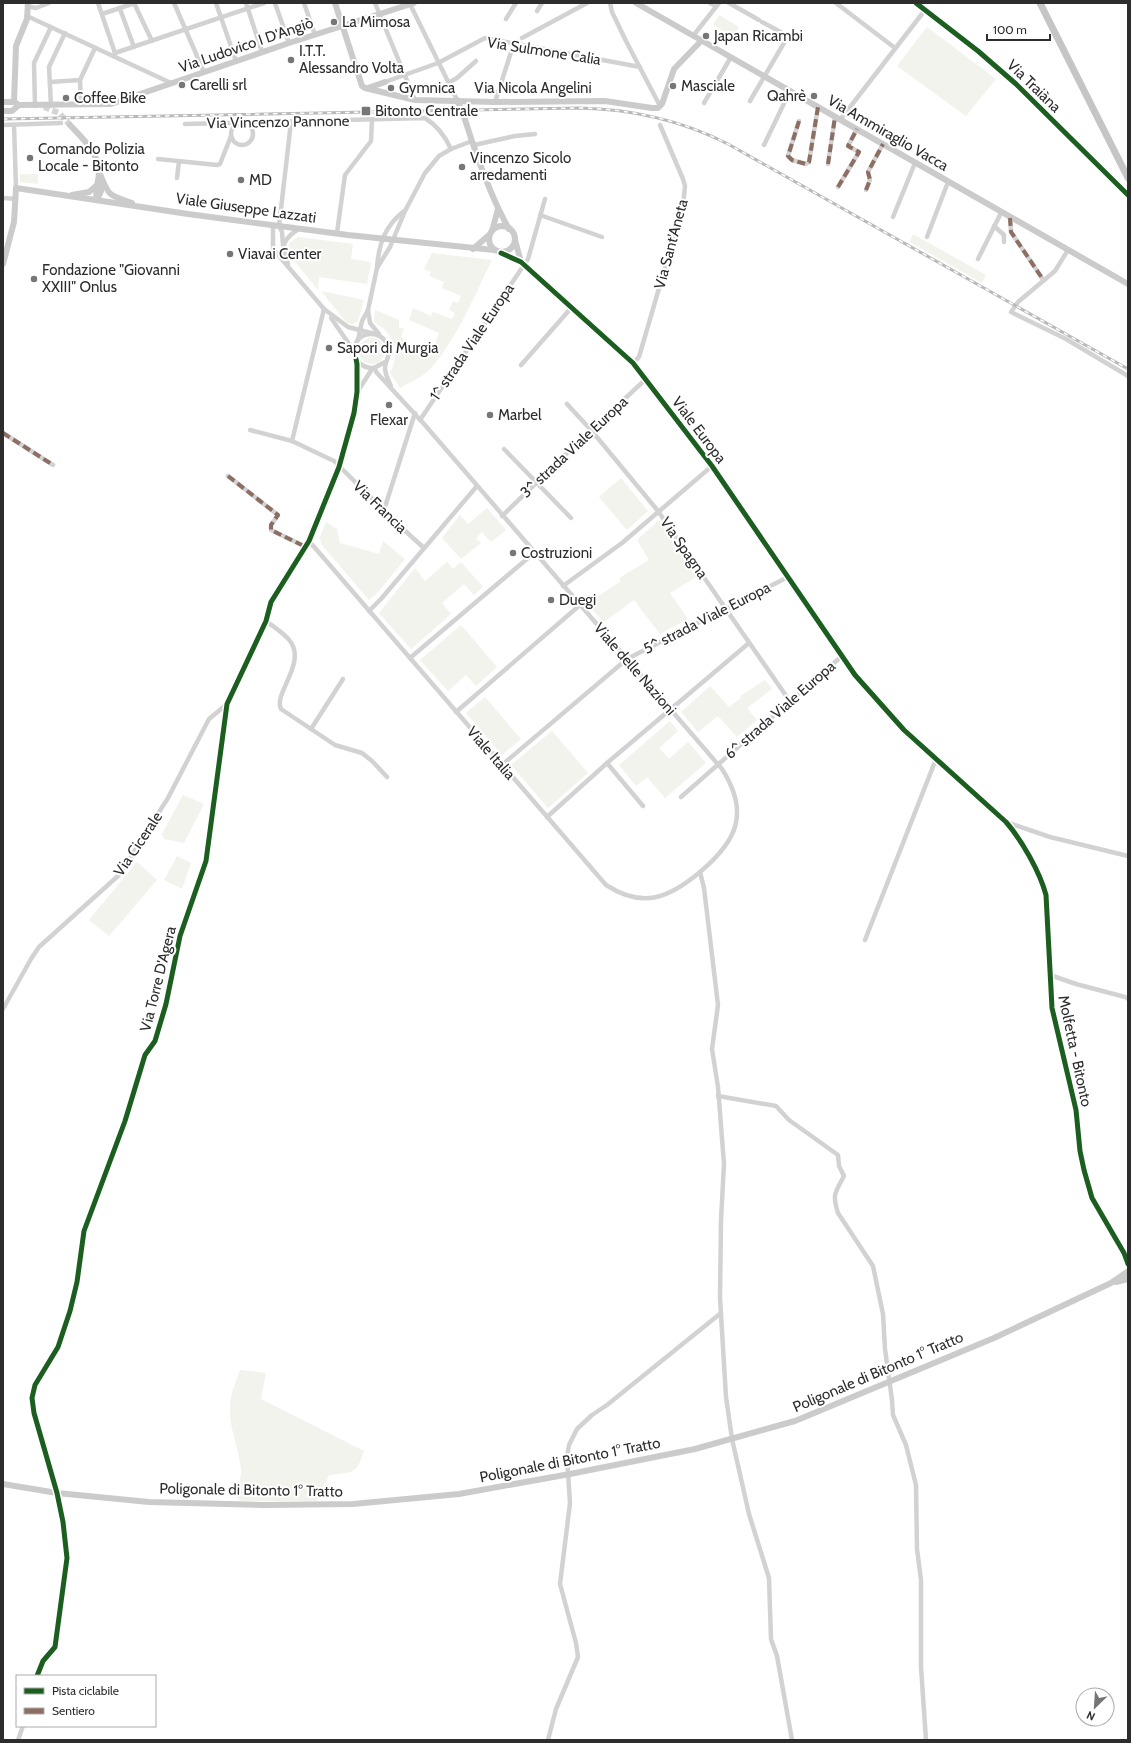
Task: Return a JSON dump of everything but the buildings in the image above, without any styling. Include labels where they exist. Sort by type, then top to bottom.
[{"type":"main road","points":[[1040,3],[1128,178]]},
{"type":"street","points":[[3,111],[12,110],[16,103],[16,46],[27,16],[27,5],[36,8],[49,3]]},
{"type":"street","points":[[98,3],[114,55],[264,3]]},
{"type":"street","points":[[102,14],[134,3],[152,41]]},
{"type":"street","points":[[174,3],[204,72]]},
{"type":"street","points":[[216,3],[236,61]]},
{"type":"street","points":[[246,3],[262,52]]},
{"type":"street","points":[[275,3],[289,43]]},
{"type":"street","points":[[304,3],[315,35]]},
{"type":"street","points":[[335,3],[365,87],[385,82]]},
{"type":"street","points":[[375,3],[415,100]]},
{"type":"street","points":[[506,19],[516,3]]},
{"type":"street","points":[[537,10],[542,3]]},
{"type":"street","points":[[522,38],[587,3]]},
{"type":"street","points":[[610,3],[612,12],[660,106]]},
{"type":"street","name":"Via Ammiraglio Vacca","points":[[636,3],[1010,218],[1128,284]]},
{"type":"street","points":[[693,36],[718,5],[710,3]]},
{"type":"street","points":[[729,3],[788,36],[750,101]]},
{"type":"street","points":[[836,3],[895,48]]},
{"type":"street","name":"Via Traiàna","points":[[916,3],[978,51],[1016,84],[1128,195]]},
{"type":"street","points":[[412,4],[438,64],[463,111],[473,143],[498,210],[514,235],[523,263]]},
{"type":"street","name":"Via Ludovico I D'Angiò","points":[[27,16],[172,83],[380,14],[400,5],[412,4]]},
{"type":"street","points":[[120,9],[134,47]]},
{"type":"street","points":[[828,164],[838,118],[925,10]]},
{"type":"street","points":[[36,106],[34,63],[51,27]]},
{"type":"street","points":[[51,106],[50,67],[65,34]]},
{"type":"street","name":"Via Sulmone Calia","points":[[385,82],[438,64],[485,38],[640,68]]},
{"type":"street","points":[[660,106],[674,69],[702,40]]},
{"type":"street","points":[[495,102],[514,43]]},
{"type":"street","points":[[81,105],[80,80],[95,48]]},
{"type":"street","points":[[704,103],[731,57]]},
{"type":"street","points":[[448,83],[457,78],[476,61]]},
{"type":"street","points":[[50,82],[80,80]]},
{"type":"street","points":[[382,91],[385,82]]},
{"type":"street","points":[[3,102],[36,106],[111,104],[172,83]]},
{"type":"street","name":"Via Nicola Angelini","points":[[365,87],[402,98],[415,100],[495,102],[594,101],[619,102],[652,108],[660,106]]},
{"type":"street","points":[[764,145],[790,91]]},
{"type":"street","points":[[799,121],[788,156],[792,160],[806,164],[809,162],[818,107]]},
{"type":"street","name":"Via Vincenzo Pannone","points":[[185,124],[425,118],[436,124],[451,149]]},
{"type":"street","points":[[337,233],[345,175],[371,141],[372,120]]},
{"type":"street","points":[[291,122],[273,249],[326,311],[354,351],[356,359],[363,366],[373,368]]},
{"type":"street","points":[[3,125],[61,123]]},
{"type":"street","points":[[158,159],[217,165],[220,164],[234,126],[241,123],[249,125],[253,132],[250,142],[244,145],[237,144],[231,136]]},
{"type":"street","points":[[3,264],[14,222],[16,199],[14,125]]},
{"type":"street","points":[[70,125],[94,154],[102,185],[97,200]]},
{"type":"street","name":"Via Sant'Aneta","points":[[634,363],[639,357],[648,329],[683,206],[685,192],[683,179],[660,125]]},
{"type":"street","points":[[838,187],[859,152],[848,146],[857,129]]},
{"type":"street","points":[[377,268],[393,240],[404,211],[425,173],[439,156],[451,149],[473,143],[535,134]]},
{"type":"street","points":[[866,190],[870,180],[868,172],[883,144]]},
{"type":"street","points":[[176,178],[179,161]]},
{"type":"street","points":[[894,217],[915,163]]},
{"type":"street","points":[[97,200],[95,194],[99,172]]},
{"type":"street","points":[[99,172],[104,187],[108,193],[114,197],[144,207]]},
{"type":"street","points":[[927,237],[948,182]]},
{"type":"street","points":[[67,196],[89,192],[97,184]]},
{"type":"street","name":"Viale Giuseppe Lazzati","points":[[16,188],[382,239],[494,250]]},
{"type":"street","points":[[3,198],[16,199]]},
{"type":"street","name":"1^ strada Viale Europa","points":[[420,420],[523,263],[528,258],[545,199]]},
{"type":"street","points":[[498,210],[490,233],[489,244],[494,250],[502,252],[509,250],[515,239]]},
{"type":"street","points":[[354,351],[368,310],[377,268],[378,253],[382,239],[390,224],[404,211]]},
{"type":"street","points":[[978,259],[1001,212]]},
{"type":"street","points":[[540,215],[602,237]]},
{"type":"street","points":[[1010,218],[1011,232],[1042,278]]},
{"type":"street","points":[[276,225],[282,232],[284,256],[288,265]]},
{"type":"street","points":[[994,226],[1004,235],[1004,242]]},
{"type":"street","points":[[473,249],[498,227],[509,229]]},
{"type":"street","points":[[283,245],[287,238],[300,228]]},
{"type":"street","points":[[1068,250],[1056,271],[1018,302],[1011,312],[1066,339],[1128,376]]},
{"type":"street","name":"Viale Europa","points":[[502,252],[523,263],[634,363],[712,466],[855,675],[895,721],[936,760]]},
{"type":"street","points":[[521,365],[572,307]]},
{"type":"street","points":[[357,392],[373,368],[385,362],[389,351],[385,340],[370,323],[368,310]]},
{"type":"street","points":[[326,311],[344,325],[381,336]]},
{"type":"street","points":[[292,441],[326,311]]},
{"type":"street","points":[[358,340],[366,335],[375,334]]},
{"type":"street","name":"Via Torre D'Agera","points":[[37,1675],[43,1661],[55,1647],[67,1558],[63,1522],[57,1493],[34,1413],[32,1398],[35,1385],[58,1347],[70,1311],[77,1282],[84,1231],[125,1121],[145,1055],[155,1041],[166,1004],[180,936],[206,861],[227,704],[266,621],[272,602],[309,541],[339,467],[354,413],[357,392],[356,359]]},
{"type":"street","name":"Viale delle Nazioni","points":[[385,362],[385,369],[391,388]]},
{"type":"street","name":"Viale delle Nazioni","points":[[373,368],[376,373],[415,413],[502,516],[718,764],[728,779],[735,794],[735,826],[732,835],[721,853],[700,872]]},
{"type":"street","name":"3^ strada Viale Europa","points":[[502,516],[646,379]]},
{"type":"street","name":"Via Spagna","points":[[567,404],[591,430],[658,511],[789,700]]},
{"type":"street","points":[[384,510],[415,413]]},
{"type":"street","name":"Via Francia","points":[[250,430],[292,441],[328,458],[424,548]]},
{"type":"street","points":[[3,432],[53,465]]},
{"type":"street","points":[[504,449],[571,518]]},
{"type":"street","points":[[563,586],[622,543],[712,466]]},
{"type":"street","points":[[228,476],[278,515],[271,525],[271,530],[306,546]]},
{"type":"street","points":[[369,611],[381,599],[477,486]]},
{"type":"street","name":"Viale Italia","points":[[309,541],[600,880],[623,894],[640,898],[658,897],[679,888],[700,872]]},
{"type":"street","points":[[410,658],[534,553]]},
{"type":"street","name":"5^ strada Viale Europa","points":[[502,765],[627,659],[788,577]]},
{"type":"street","points":[[456,712],[580,605]]},
{"type":"street","points":[[266,621],[292,642],[294,651],[292,669],[279,705],[281,709],[335,745],[362,753],[387,777]]},
{"type":"street","points":[[547,818],[607,763],[749,643]]},
{"type":"street","name":"6^ strada Viale Europa","points":[[681,797],[789,700],[842,656]]},
{"type":"street","points":[[311,730],[343,679]]},
{"type":"street","name":"Via Cicerale","points":[[3,1009],[30,959],[40,947],[119,875],[168,798],[210,719],[227,704]]},
{"type":"street","points":[[865,940],[936,760]]},
{"type":"street","name":"Molfetta - Bitonto","points":[[936,760],[1006,822],[1042,881],[1048,910],[1052,1008],[1076,1110],[1080,1151],[1087,1185],[1096,1206],[1127,1257],[1128,1264]]},
{"type":"street","points":[[607,763],[643,806]]},
{"type":"street","points":[[1006,822],[1050,837],[1128,856]]},
{"type":"street","points":[[700,872],[704,888],[718,1005],[712,1049],[724,1164],[721,1220],[721,1312],[726,1397],[732,1439],[749,1514],[769,1578],[771,1638],[778,1656],[792,1740]]},
{"type":"street","points":[[1050,975],[1128,999]]},
{"type":"street","points":[[718,1096],[776,1106],[789,1120],[838,1155],[839,1166],[844,1176],[834,1194],[835,1203],[838,1213],[873,1266],[876,1275],[883,1314],[884,1349],[892,1416],[907,1451],[916,1485],[917,1549],[921,1580],[921,1667],[926,1740]]},
{"type":"street","name":"Molfetta - Bitonto","points":[[1117,1239],[1128,1251]]},
{"type":"street","points":[[1111,1283],[1127,1274],[1128,1264]]},
{"type":"street","points":[[1111,1283],[1128,1279]]},
{"type":"street","name":"Poligonale di Bitonto 1° Tratto","points":[[3,1484],[57,1493],[149,1502],[264,1506],[353,1504],[459,1494],[570,1474],[695,1448],[795,1421],[994,1338],[1111,1283]]},
{"type":"street","points":[[548,1740],[556,1709],[578,1657],[576,1643],[560,1584],[570,1503],[569,1445],[577,1429],[592,1415],[607,1405],[721,1312]]},
{"type":"street","points":[[18,1740],[22,1727]]},
{"type":"shaded area","points":[[719,15],[739,27],[733,37],[713,25]]},
{"type":"shaded area","points":[[927,27],[996,79],[966,116],[897,66]]},
{"type":"shaded area","points":[[20,174],[38,174],[38,184],[20,182]]},
{"type":"shaded area","points":[[913,234],[986,275],[982,283],[910,242]]},
{"type":"shaded area","points":[[298,237],[353,244],[351,259],[371,262],[367,284],[319,277],[318,290],[289,254],[289,243]]},
{"type":"shaded area","points":[[432,253],[492,260],[465,316],[441,356],[424,374],[400,388],[390,373],[395,357],[393,341],[382,327],[374,322],[375,310],[399,320],[399,327],[404,329],[401,337],[404,338],[401,347],[426,357],[429,348],[433,349],[439,333],[409,320],[413,308],[429,315],[430,317],[433,312],[452,319],[455,313],[449,310],[453,301],[458,303],[461,296],[442,288],[444,282],[429,276],[431,272],[424,269]]},
{"type":"shaded area","points":[[321,291],[364,300],[358,321],[352,324],[347,323]]},
{"type":"shaded area","points":[[372,338],[381,342],[385,351],[381,360],[372,364],[363,360],[359,351],[363,342]]},
{"type":"shaded area","points":[[621,478],[648,511],[627,530],[599,497]]},
{"type":"shaded area","points":[[487,508],[506,530],[491,542],[482,532],[476,538],[481,543],[461,559],[442,538],[460,515],[468,524]]},
{"type":"shaded area","points":[[659,520],[696,577],[670,593],[688,619],[660,634],[634,600],[604,622],[587,604],[621,581],[619,578],[649,560],[637,540]]},
{"type":"shaded area","points":[[326,522],[337,529],[340,543],[379,554],[383,541],[405,559],[378,592],[369,600],[321,544],[320,537]]},
{"type":"shaded area","points":[[447,562],[453,569],[461,562],[483,587],[474,595],[464,584],[442,603],[451,614],[411,649],[379,613],[415,568],[425,581]]},
{"type":"shaded area","points":[[461,625],[497,667],[476,686],[466,675],[448,691],[420,660]]},
{"type":"shaded area","points":[[765,680],[772,689],[747,708],[757,720],[737,737],[718,716],[698,732],[681,712],[710,686],[729,707],[741,698],[740,696]]},
{"type":"shaded area","points":[[485,697],[521,739],[502,755],[466,713]]},
{"type":"shaded area","points":[[670,721],[678,731],[659,748],[669,759],[688,742],[706,763],[665,798],[647,777],[636,786],[619,765]]},
{"type":"shaded area","points":[[552,731],[588,773],[548,808],[511,765]]},
{"type":"shaded area","points":[[183,795],[204,804],[184,843],[164,839],[162,834]]},
{"type":"shaded area","points":[[177,856],[191,863],[182,889],[164,880]]},
{"type":"shaded area","points":[[137,862],[157,880],[109,936],[89,920]]},
{"type":"shaded area","points":[[240,1370],[266,1373],[261,1399],[364,1451],[355,1469],[348,1473],[329,1475],[317,1501],[242,1501],[237,1498],[241,1468],[231,1424],[230,1406],[232,1394]]},
{"type":"tunnel","points":[[44,107],[59,113],[70,125]]},
{"type":"railway","points":[[3,119],[579,108],[618,111],[655,117],[692,128],[728,144],[1128,369]]},
{"type":"marked path","points":[[799,121],[788,156],[792,160],[806,164],[809,162],[818,107]]},
{"type":"marked path","points":[[828,164],[835,117]]},
{"type":"marked path","points":[[838,187],[859,152],[848,146],[857,129]]},
{"type":"marked path","points":[[866,190],[870,180],[868,172],[883,144]]},
{"type":"marked path","points":[[1010,218],[1011,232],[1042,278]]},
{"type":"marked path","points":[[3,433],[53,465]]},
{"type":"marked path","points":[[228,476],[278,515],[271,525],[271,530],[306,547]]},
{"type":"cycle path","points":[[916,3],[978,51],[1016,84],[1128,195]]},
{"type":"cycle path","points":[[501,253],[521,262],[633,363],[712,466],[855,675],[904,730],[1006,822],[1024,847],[1035,866],[1046,895],[1052,1008],[1076,1110],[1080,1151],[1084,1170],[1092,1198],[1124,1253],[1128,1264]]},
{"type":"cycle path","points":[[37,1675],[43,1661],[55,1647],[67,1558],[63,1522],[57,1493],[34,1413],[32,1398],[35,1385],[58,1347],[70,1311],[77,1282],[84,1231],[125,1121],[145,1055],[155,1041],[166,1004],[180,936],[206,861],[227,704],[266,621],[271,602],[309,541],[339,467],[354,413],[357,392],[356,359]]},
{"type":"place","name":"La Mimosa","points":[[334,22]]},
{"type":"place","name":"Japan Ricambi","points":[[706,36]]},
{"type":"place","name":"I.T.T. Alessandro Volta","points":[[291,60]]},
{"type":"place","name":"Carelli srl","points":[[182,85]]},
{"type":"place","name":"Masciale","points":[[673,86]]},
{"type":"place","name":"Gymnica","points":[[391,88]]},
{"type":"place","name":"Qahrè","points":[[814,96]]},
{"type":"place","name":"Coffee Bike","points":[[66,98]]},
{"type":"place","name":"Bitonto Centrale","points":[[366,111]]},
{"type":"place","name":"Comando Polizia Locale - Bitonto","points":[[30,158]]},
{"type":"place","name":"Vincenzo Sicolo arredamenti","points":[[462,167]]},
{"type":"place","name":"MD","points":[[241,180]]},
{"type":"place","name":"Viavai Center","points":[[230,254]]},
{"type":"place","name":"Fondazione \"Giovanni XXIII\" Onlus","points":[[34,279]]},
{"type":"place","name":"Sapori di Murgia","points":[[329,348]]},
{"type":"place","name":"Flexar","points":[[389,405]]},
{"type":"place","name":"Marbel","points":[[490,415]]},
{"type":"place","name":"Costruzioni","points":[[513,553]]},
{"type":"place","name":"Duegi","points":[[551,600]]}]
